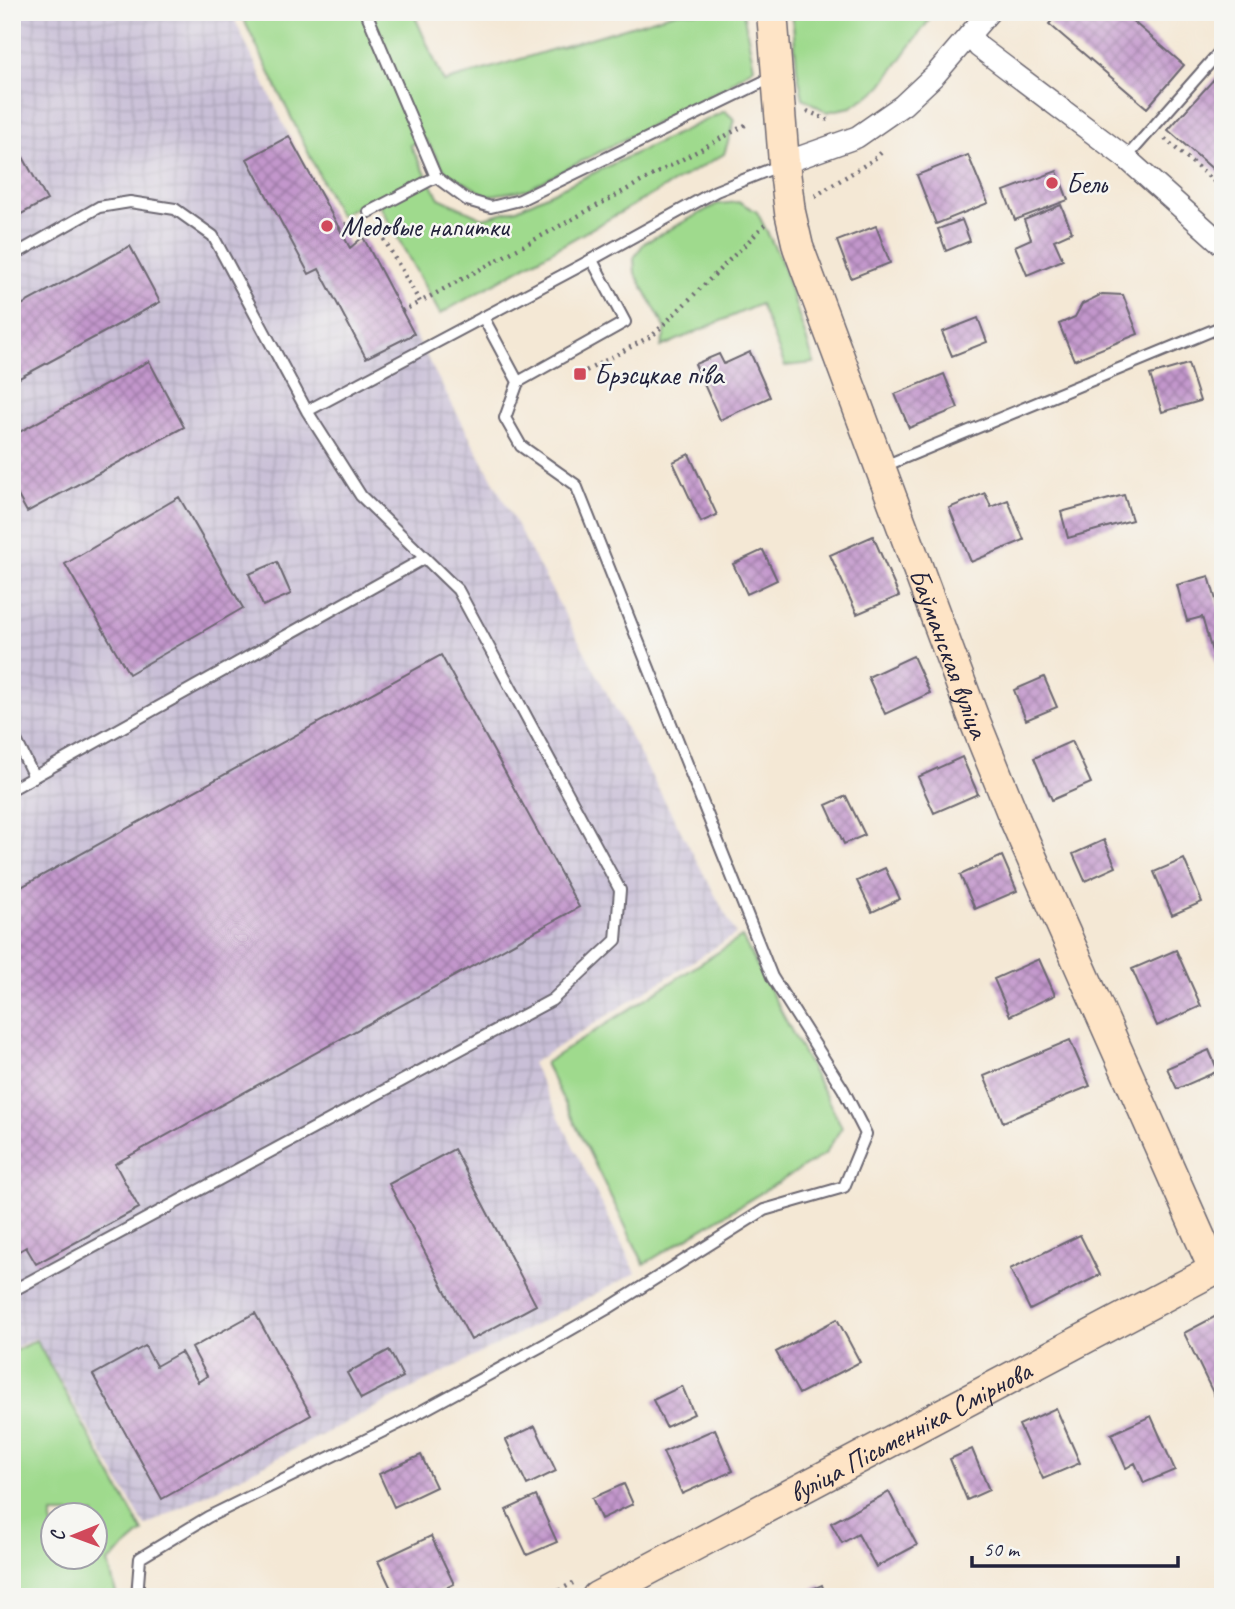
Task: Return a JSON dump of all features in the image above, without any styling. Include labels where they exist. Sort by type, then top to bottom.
[{"type":"street","name":"Баўманская вуліца","points":[[772,12],[784,163],[790,212],[798,247],[974,719],[1015,820],[1218,1267]]},
{"type":"street","points":[[784,163],[857,137],[903,105],[935,75],[989,12]]},
{"type":"street","points":[[969,35],[979,47],[1126,158],[1223,245]]},
{"type":"street","name":"вуліца Пісьменніка Смірнова","points":[[597,1597],[1218,1267]]},
{"type":"lane","points":[[366,12],[436,177],[467,200],[491,208],[520,200],[775,76]]},
{"type":"lane","points":[[1126,158],[1223,48]]},
{"type":"lane","points":[[307,411],[716,191],[784,163]]},
{"type":"lane","points":[[369,212],[436,177]]},
{"type":"lane","points":[[12,256],[99,208],[130,202],[176,209],[213,236],[307,411],[361,496],[458,590],[620,890],[616,940],[552,1000],[12,1291]]},
{"type":"lane","points":[[137,1597],[140,1558],[208,1517],[398,1424],[549,1342],[607,1309],[764,1210],[844,1187],[866,1134],[843,1089],[772,977],[576,485],[521,446],[505,418],[519,382],[625,322],[592,260]]},
{"type":"lane","points":[[483,317],[519,382]]},
{"type":"lane","points":[[880,468],[1223,326]]},
{"type":"lane","points":[[12,789],[425,558]]},
{"type":"lane","points":[[12,732],[34,777]]},
{"type":"path","points":[[798,105],[813,116],[827,121],[835,120]]},
{"type":"path","points":[[402,311],[749,123]]},
{"type":"path","points":[[1153,128],[1223,188]]},
{"type":"path","points":[[339,228],[369,212],[420,302]]},
{"type":"shaded area","points":[[12,12],[231,12],[289,136],[339,228],[350,248],[363,238],[736,934],[532,1063],[636,1273],[145,1526],[36,1338],[12,1349]]},
{"type":"green space","points":[[240,12],[413,12],[444,82],[678,12],[743,12],[754,67],[726,87],[528,189],[488,196],[445,171],[426,140],[410,145],[439,198],[483,218],[517,209],[725,111],[735,120],[724,154],[440,314],[375,197],[339,216]]},
{"type":"green space","points":[[792,12],[935,12],[879,89],[851,107],[827,112],[803,98],[797,70]]},
{"type":"green space","points":[[740,202],[757,212],[781,260],[814,363],[785,366],[760,304],[661,347],[666,329],[635,273],[634,258],[644,243],[717,204]]},
{"type":"green space","points":[[742,937],[842,1127],[825,1154],[644,1264],[545,1063]]},
{"type":"green space","points":[[36,1340],[143,1532],[108,1562],[117,1597],[12,1597],[12,1352]]},
{"type":"building","points":[[1059,12],[1122,12],[1184,65],[1147,108],[1049,24]]},
{"type":"building","points":[[1223,69],[1223,178],[1168,130]]},
{"type":"building","points":[[289,136],[350,248],[363,237],[414,334],[366,358],[319,269],[309,274],[247,159]]},
{"type":"building","points":[[968,155],[988,203],[936,224],[917,175]]},
{"type":"building","points":[[23,157],[47,200],[12,219],[12,163]]},
{"type":"building","points":[[1057,171],[1068,200],[1015,220],[1004,191]]},
{"type":"building","points":[[1061,205],[1072,232],[1054,240],[1063,260],[1027,275],[1015,246],[1031,239],[1024,220]]},
{"type":"building","points":[[962,220],[970,241],[946,251],[938,229]]},
{"type":"building","points":[[876,226],[890,263],[851,278],[837,241]]},
{"type":"building","points":[[130,246],[160,302],[12,382],[12,310]]},
{"type":"building","points":[[1102,294],[1123,295],[1138,334],[1074,360],[1059,324],[1075,317],[1082,304]]},
{"type":"building","points":[[978,318],[987,342],[952,356],[942,332]]},
{"type":"building","points":[[750,352],[770,397],[720,420],[695,364],[719,354],[724,364]]},
{"type":"building","points":[[149,361],[184,427],[27,512],[12,485],[12,436]]},
{"type":"building","points":[[1188,364],[1200,401],[1162,412],[1150,375]]},
{"type":"building","points":[[944,374],[958,408],[909,428],[895,394]]},
{"type":"building","points":[[689,454],[717,515],[701,522],[673,462]]},
{"type":"building","points":[[985,493],[991,507],[1008,500],[1024,540],[971,562],[949,508]]},
{"type":"building","points":[[1124,495],[1132,520],[1068,538],[1061,512]]},
{"type":"building","points":[[179,497],[243,608],[129,674],[65,564]]},
{"type":"building","points":[[873,536],[899,596],[857,614],[830,555]]},
{"type":"building","points":[[763,550],[777,580],[747,594],[733,564]]},
{"type":"building","points":[[277,562],[291,594],[263,606],[249,574]]},
{"type":"building","points":[[1209,576],[1218,607],[1223,606],[1223,663],[1216,665],[1202,617],[1187,621],[1177,585]]},
{"type":"building","points":[[441,655],[579,907],[115,1164],[139,1208],[36,1264],[26,1247],[12,1255],[12,892]]},
{"type":"building","points":[[913,656],[930,693],[885,714],[868,677]]},
{"type":"building","points":[[1044,677],[1057,707],[1026,720],[1014,690]]},
{"type":"building","points":[[1072,741],[1091,783],[1052,800],[1034,758]]},
{"type":"building","points":[[962,757],[978,794],[934,813],[918,777]]},
{"type":"building","points":[[846,796],[865,835],[844,844],[826,805]]},
{"type":"building","points":[[1104,840],[1116,867],[1085,881],[1073,854]]},
{"type":"building","points":[[1002,856],[1017,891],[975,909],[960,875]]},
{"type":"building","points":[[1184,859],[1202,902],[1172,915],[1154,872]]},
{"type":"building","points":[[885,868],[900,899],[872,912],[857,881]]},
{"type":"building","points":[[1176,950],[1201,1006],[1157,1026],[1132,969]]},
{"type":"building","points":[[1039,959],[1055,995],[1010,1016],[994,979]]},
{"type":"building","points":[[1070,1040],[1090,1086],[1003,1122],[984,1076]]},
{"type":"building","points":[[1209,1050],[1218,1071],[1177,1089],[1167,1068]]},
{"type":"building","points":[[454,1149],[536,1305],[471,1340],[389,1184]]},
{"type":"building","points":[[1080,1235],[1100,1275],[1030,1310],[1010,1269]]},
{"type":"building","points":[[255,1313],[311,1415],[162,1499],[93,1375],[145,1346],[156,1366],[181,1352],[198,1382],[207,1376],[192,1348]]},
{"type":"building","points":[[1220,1314],[1223,1319],[1223,1393],[1215,1397],[1184,1333]]},
{"type":"building","points":[[837,1319],[860,1362],[799,1394],[776,1352]]},
{"type":"building","points":[[389,1350],[403,1377],[361,1399],[347,1373]]},
{"type":"building","points":[[682,1386],[694,1414],[666,1427],[653,1400]]},
{"type":"building","points":[[1056,1408],[1080,1463],[1043,1479],[1019,1425]]},
{"type":"building","points":[[1151,1416],[1175,1470],[1144,1483],[1135,1463],[1126,1468],[1111,1434]]},
{"type":"building","points":[[535,1426],[556,1471],[527,1485],[506,1440]]},
{"type":"building","points":[[715,1429],[733,1471],[682,1494],[663,1452]]},
{"type":"building","points":[[972,1449],[989,1490],[967,1500],[950,1459]]},
{"type":"building","points":[[421,1455],[436,1487],[394,1507],[379,1474]]},
{"type":"building","points":[[624,1484],[633,1504],[601,1519],[592,1498]]},
{"type":"building","points":[[889,1492],[917,1545],[876,1567],[858,1534],[842,1543],[831,1523]]},
{"type":"building","points":[[536,1496],[557,1542],[527,1555],[506,1510]]},
{"type":"building","points":[[431,1536],[454,1584],[427,1597],[395,1597],[378,1561]]},
{"type":"building","points":[[822,1585],[826,1597],[793,1597]]},
{"type":"place","name":"Бель","points":[[1052,183]]},
{"type":"place","name":"Медовые напитки","points":[[327,226]]},
{"type":"place","name":"Брэсцкае піва","points":[[580,374]]}]
